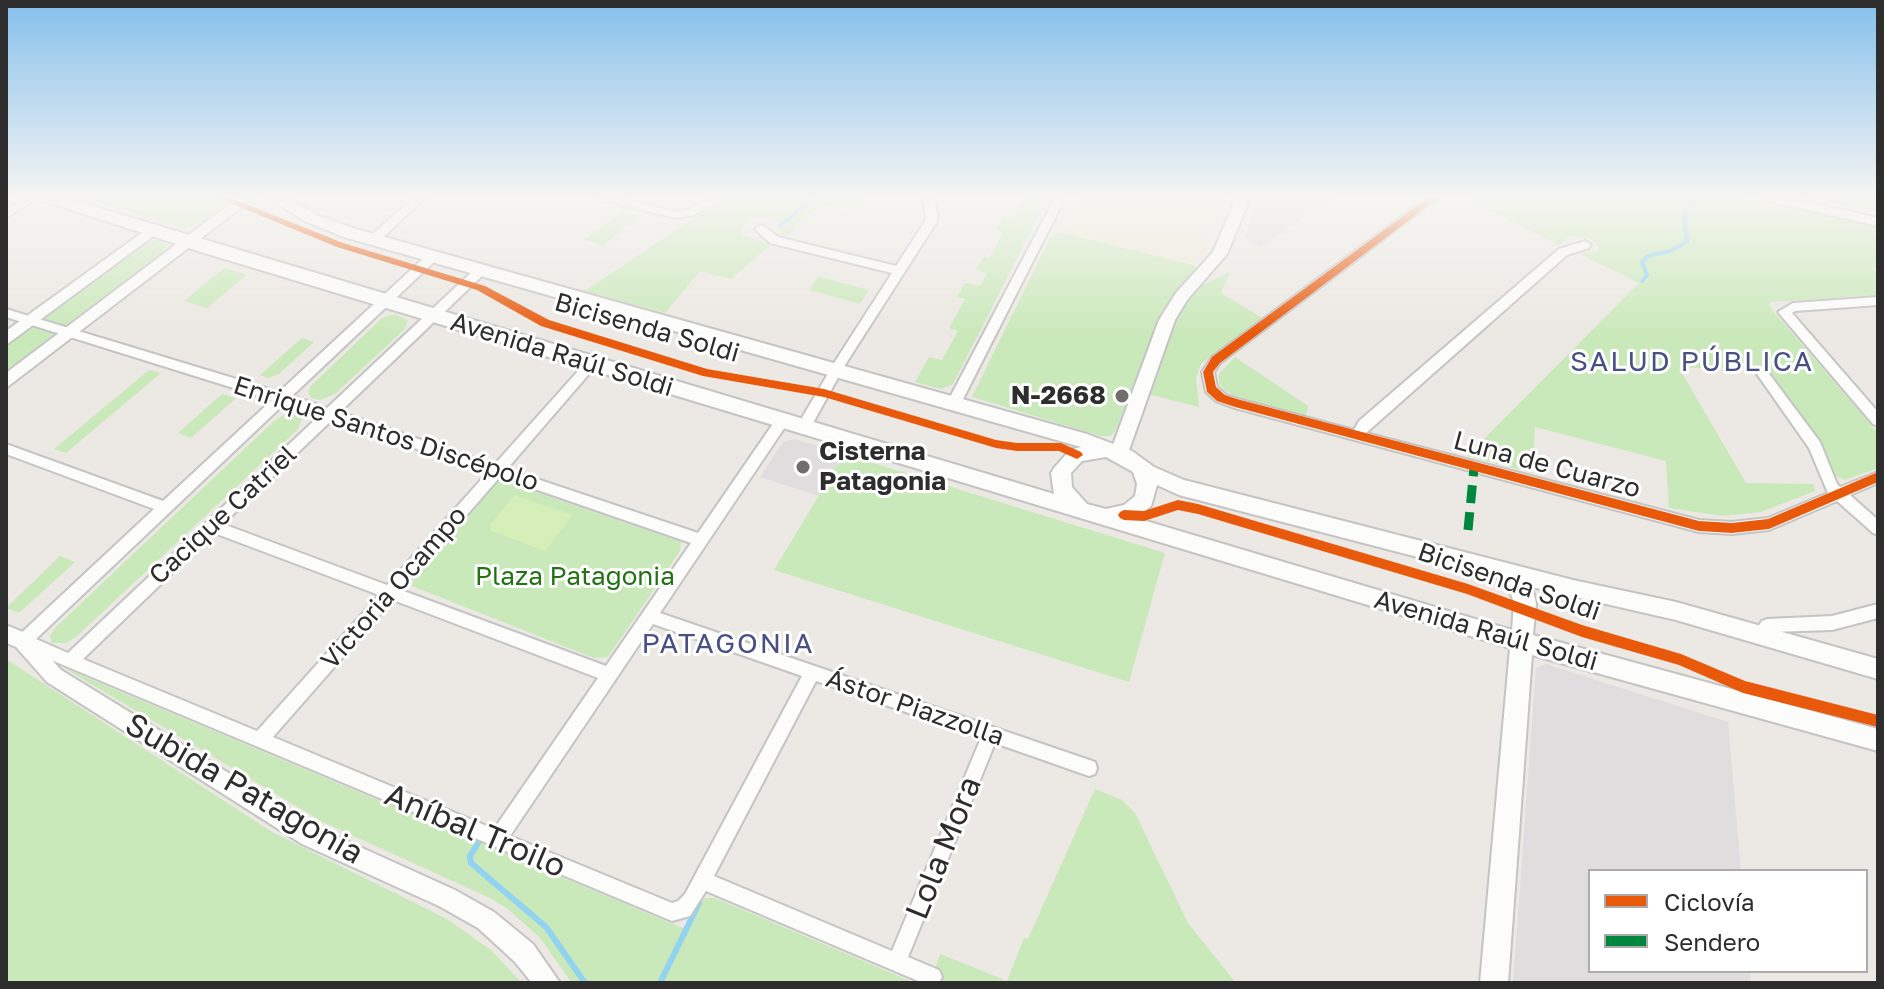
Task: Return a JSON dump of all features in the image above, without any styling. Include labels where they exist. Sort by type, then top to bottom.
[{"type":"main road","name":"Avenida Raúl Soldi","points":[[190,242],[1522,643],[1878,740]]},
{"type":"main road","points":[[380,242],[954,403],[1115,452],[1162,480],[1188,490],[1573,589],[1676,611],[1878,669]]},
{"type":"main road","points":[[1089,514],[1070,501],[1062,490],[1060,479],[1064,467],[1083,452],[1115,452]]},
{"type":"main road","name":"Avenida Raúl Soldi","points":[[1089,514],[1117,516],[1140,505],[1147,484],[1141,468]]},
{"type":"main road","points":[[1494,983],[1522,643],[1524,594],[1511,571]]},
{"type":"street","points":[[6,339],[136,242]]},
{"type":"street","points":[[6,382],[190,242]]},
{"type":"street","points":[[784,242],[899,271]]},
{"type":"street","points":[[803,428],[917,242]]},
{"type":"street","points":[[954,403],[1037,242]]},
{"type":"street","points":[[1115,452],[1167,320],[1181,297],[1226,242]]},
{"type":"street","name":"Luna de Cuarzo","points":[[1374,242],[1216,360],[1208,372],[1208,383],[1216,394],[1228,401],[1699,526],[1732,528],[1762,525],[1878,477]]},
{"type":"street","points":[[1357,436],[1364,425],[1563,252],[1585,245]]},
{"type":"street","name":"Cacique Catriel","points":[[15,637],[165,507],[432,257]]},
{"type":"street","name":"Cacique Catriel","points":[[71,660],[480,271]]},
{"type":"street","points":[[1878,301],[1785,310],[1787,318],[1878,421]]},
{"type":"street","points":[[6,313],[30,321]]},
{"type":"street","name":"Enrique Santos Discépolo","points":[[30,321],[282,398],[701,540]]},
{"type":"street","name":"Victoria Ocampo","points":[[260,740],[591,364]]},
{"type":"street","points":[[1763,374],[1815,446],[1827,480],[1837,494],[1878,529]]},
{"type":"street","points":[[497,840],[782,421]]},
{"type":"street","points":[[6,449],[165,507]]},
{"type":"street","points":[[213,526],[610,675]]},
{"type":"street","points":[[1760,635],[1767,626],[1832,623],[1878,611]]},
{"type":"street","name":"Ástor Piazzolla","points":[[650,616],[1089,768]]},
{"type":"street","name":"Aníbal Troilo","points":[[15,637],[672,912],[688,904],[812,672]]},
{"type":"street","name":"Subida Patagonia","points":[[15,637],[54,676],[310,836],[447,898],[486,920],[524,953],[548,983]]},
{"type":"street","name":"Lola Mora","points":[[897,962],[991,734]]},
{"type":"street","points":[[702,880],[932,977]]},
{"type":"shaded area","points":[[1100,242],[1209,242],[1206,256],[1196,257],[1193,265]]},
{"type":"shaded area","points":[[795,439],[844,454],[819,496],[760,477],[783,442]]},
{"type":"shaded area","points":[[1546,664],[1728,722],[1741,869],[1588,869],[1588,973],[1750,973],[1751,983],[1513,983],[1536,668]]},
{"type":"green space","points":[[161,242],[167,245],[161,253],[6,371],[6,346],[142,245]]},
{"type":"green space","points":[[658,242],[771,244],[731,279],[700,271],[665,313],[585,291]]},
{"type":"green space","points":[[998,242],[1025,242],[953,384],[941,389],[915,382],[929,357],[942,360],[958,331],[949,328],[965,299],[957,297],[965,283],[980,286],[987,273],[976,270],[983,257],[989,258]]},
{"type":"green space","points":[[1048,242],[1100,242],[1193,265],[1197,269],[1163,309],[1111,436],[1101,436],[972,397]]},
{"type":"green space","points":[[1595,242],[1878,242],[1878,267],[1871,268],[1878,275],[1878,295],[1771,302],[1769,306],[1878,433],[1878,468],[1845,480],[1833,475],[1822,445],[1766,368],[1679,368],[1746,483],[1814,484],[1815,491],[1761,512],[1723,516],[1669,508],[1666,461],[1535,427],[1532,473],[1467,456],[1639,283],[1580,254],[1599,251]]},
{"type":"green space","points":[[224,268],[247,275],[207,308],[184,301]]},
{"type":"green space","points":[[1230,272],[1221,293],[1262,318],[1201,364],[1196,378],[1199,407],[1148,394],[1183,306],[1203,285]]},
{"type":"green space","points":[[818,276],[869,290],[860,304],[809,290]]},
{"type":"green space","points":[[394,314],[408,320],[404,330],[335,394],[320,400],[311,398],[308,392],[311,386],[382,318]]},
{"type":"green space","points":[[302,338],[314,342],[279,374],[268,378],[260,375]]},
{"type":"green space","points":[[1235,357],[1308,406],[1306,416],[1242,399],[1225,391],[1219,383],[1219,374]]},
{"type":"green space","points":[[149,370],[161,373],[66,453],[54,449]]},
{"type":"green space","points":[[222,394],[236,398],[191,438],[178,433]]},
{"type":"green space","points":[[287,413],[296,413],[302,418],[298,429],[76,637],[66,643],[52,643],[50,636],[55,628],[274,421]]},
{"type":"green space","points":[[844,454],[1165,553],[1129,682],[774,570]]},
{"type":"green space","name":"Plaza Patagonia","points":[[502,480],[681,542],[680,551],[608,657],[594,658],[412,586],[415,576],[492,486]]},
{"type":"green space","points":[[514,495],[573,515],[545,551],[491,531],[490,525]]},
{"type":"green space","points":[[60,556],[75,562],[19,613],[6,608]]},
{"type":"green space","points":[[6,659],[272,832],[447,919],[491,950],[522,983],[6,983]]},
{"type":"green space","points":[[64,668],[685,929],[699,903],[706,898],[715,898],[915,983],[572,983],[540,938],[508,909],[323,822]]},
{"type":"green space","points":[[1095,789],[1122,800],[1135,813],[1188,923],[1236,983],[930,983],[940,954],[1007,981],[1024,938],[1028,939]]},
{"type":"waterway","points":[[1642,281],[1647,275],[1642,262],[1648,256],[1670,251],[1687,242]]},
{"type":"waterway","points":[[483,835],[470,856],[471,863],[546,927],[585,983]]},
{"type":"waterway","points":[[660,983],[699,903],[692,900]]},
{"type":"marked path","points":[[1468,530],[1474,468]]},
{"type":"cycle path","name":"Bicisenda Soldi","points":[[333,242],[481,288],[545,323],[707,373],[824,393],[996,444],[1061,447],[1077,455]]},
{"type":"cycle path","points":[[1374,242],[1216,360],[1208,372],[1211,389],[1221,398],[1235,403],[1699,526],[1732,528],[1769,524],[1878,477]]},
{"type":"cycle path","name":"Bicisenda Soldi","points":[[1124,515],[1144,516],[1178,505],[1198,509],[1468,589],[1582,631],[1681,660],[1743,687],[1878,721]]},
{"type":"place","name":"N-2668","points":[[1122,396]]},
{"type":"place","name":"Cisterna Patagonia","points":[[803,467]]},
{"type":"district","name":"SALUD PÚBLICA","points":[[1692,362]]},
{"type":"district","name":"PATAGONIA","points":[[728,644]]}]
